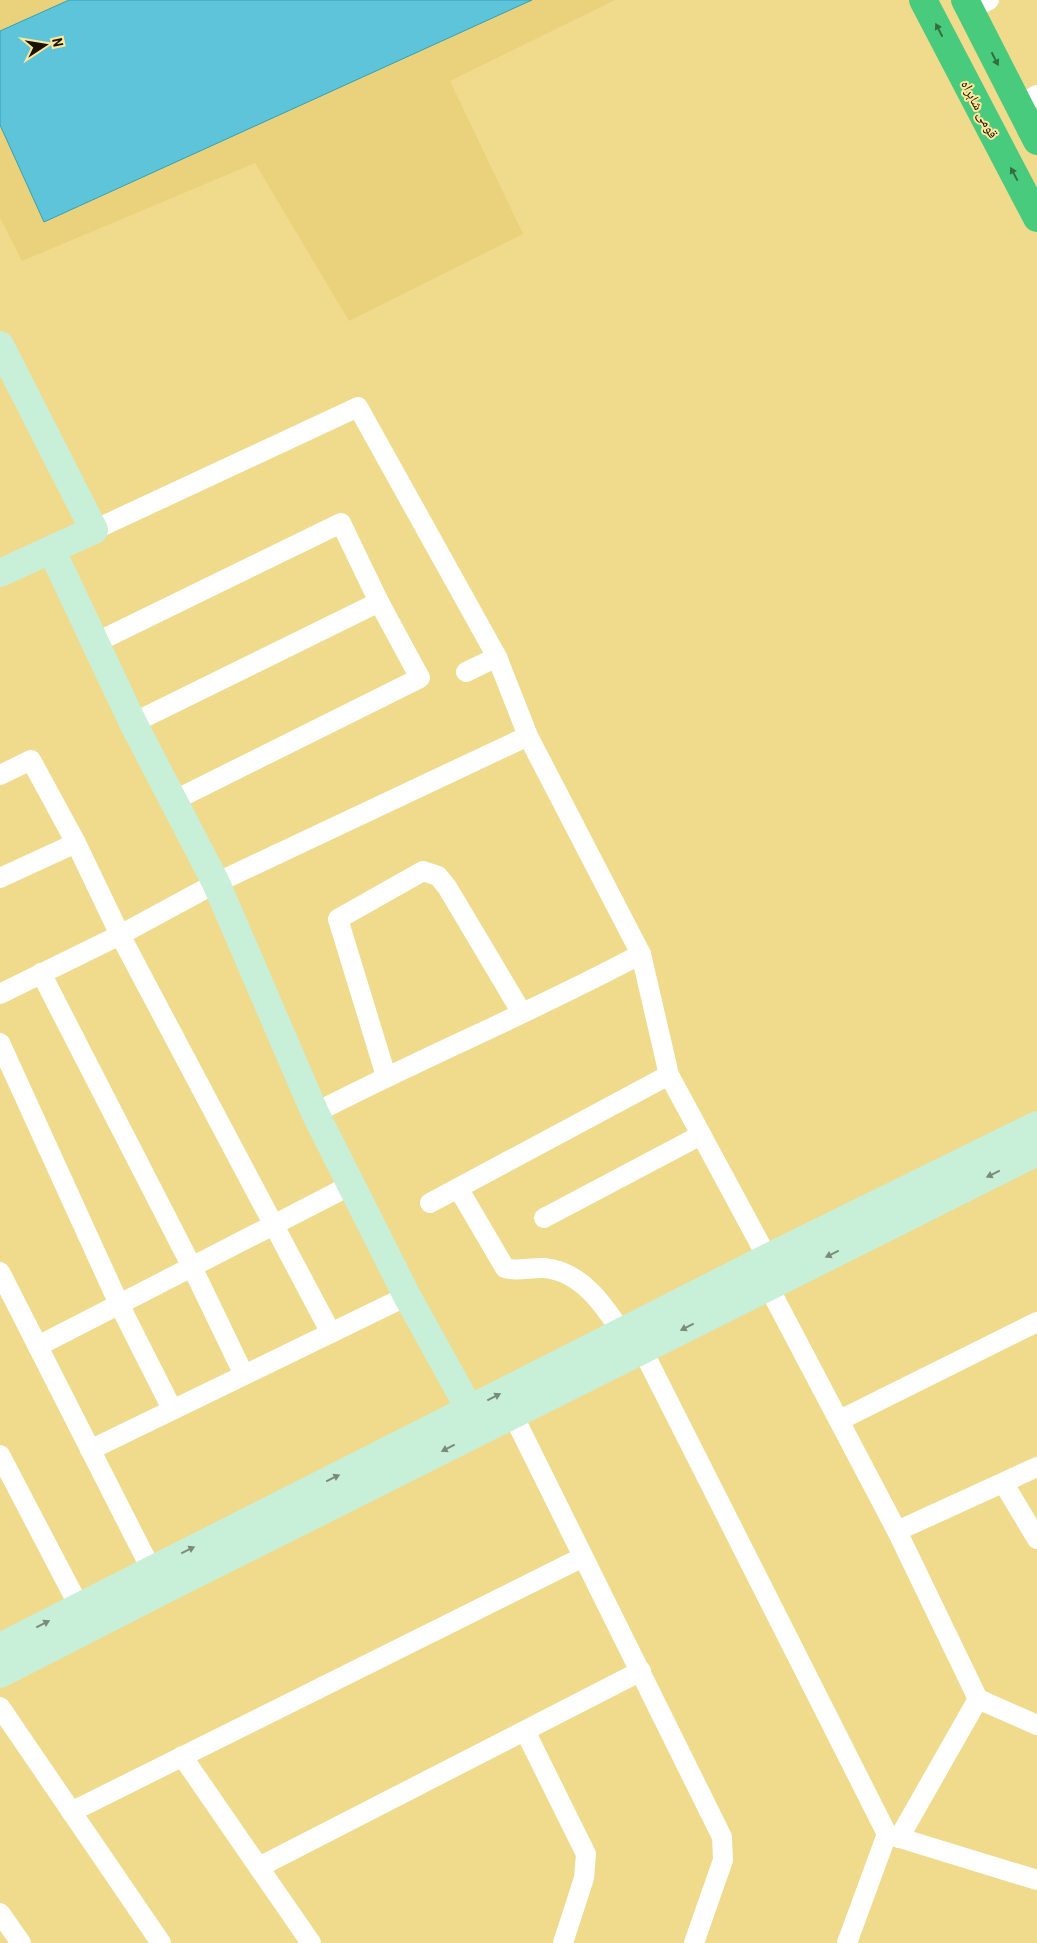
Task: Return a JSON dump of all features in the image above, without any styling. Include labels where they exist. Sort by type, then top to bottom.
[{"type":"highway","name":"قومی شاہراہ","points":[[923,0],[1037,218]]},
{"type":"highway","points":[[974,3],[1028,100],[1037,141]]},
{"type":"street","points":[[0,345],[94,530]]},
{"type":"street","points":[[0,573],[52,551],[358,407],[497,656],[528,736],[641,954],[669,1075],[772,1275],[840,1420],[897,1531],[978,1698],[1037,1725]]},
{"type":"street","points":[[95,643],[341,523],[379,602],[420,678],[173,801]]},
{"type":"street","points":[[52,551],[133,723],[216,883],[315,1113],[407,1296],[470,1410]]},
{"type":"street","points":[[133,723],[379,602]]},
{"type":"street","points":[[466,672],[497,656]]},
{"type":"street","points":[[0,994],[120,935],[216,883],[528,736]]},
{"type":"street","points":[[0,775],[31,760],[76,843],[120,935],[272,1226],[331,1333]]},
{"type":"street","points":[[0,878],[76,843]]},
{"type":"street","points":[[386,1076],[338,919],[423,871],[438,876],[447,887],[522,1013]]},
{"type":"street","points":[[315,1113],[386,1076],[569,992],[641,954]]},
{"type":"street","points":[[41,973],[192,1266],[244,1375]]},
{"type":"street","points":[[0,1043],[119,1304],[172,1409]]},
{"type":"street","points":[[430,1203],[669,1075]]},
{"type":"street","points":[[0,1674],[513,1416],[633,1345],[772,1275],[1037,1125]]},
{"type":"street","points":[[544,1218],[701,1135]]},
{"type":"street","points":[[856,1228],[1037,1152]]},
{"type":"street","points":[[38,1346],[351,1185]]},
{"type":"street","points":[[458,1188],[505,1268],[510,1270],[542,1268],[562,1272],[582,1283],[590,1290],[633,1345],[893,1836],[1037,1880]]},
{"type":"street","points":[[0,1272],[151,1569]]},
{"type":"street","points":[[90,1450],[407,1296]]},
{"type":"street","points":[[840,1420],[1037,1322]]},
{"type":"street","points":[[0,1647],[151,1569],[470,1410],[633,1345]]},
{"type":"street","points":[[513,1416],[722,1837],[723,1860],[694,1943]]},
{"type":"street","points":[[0,1455],[79,1606]]},
{"type":"street","points":[[897,1531],[1004,1484],[1037,1467]]},
{"type":"street","points":[[1004,1484],[1037,1539]]},
{"type":"street","points":[[71,1812],[583,1557]]},
{"type":"street","points":[[259,1867],[641,1671]]},
{"type":"street","points":[[847,1943],[893,1836],[978,1698]]},
{"type":"street","points":[[0,1707],[161,1943]]},
{"type":"street","points":[[524,1731],[586,1854],[584,1878],[563,1943]]},
{"type":"street","points":[[182,1756],[311,1943]]},
{"type":"street","points":[[0,1912],[21,1943]]},
{"type":"shaded area","points":[[0,0],[615,0],[450,81],[523,234],[349,321],[255,163],[22,261],[0,218]]},
{"type":"building","points":[[69,0],[532,0],[44,222],[0,125],[0,31]]}]
